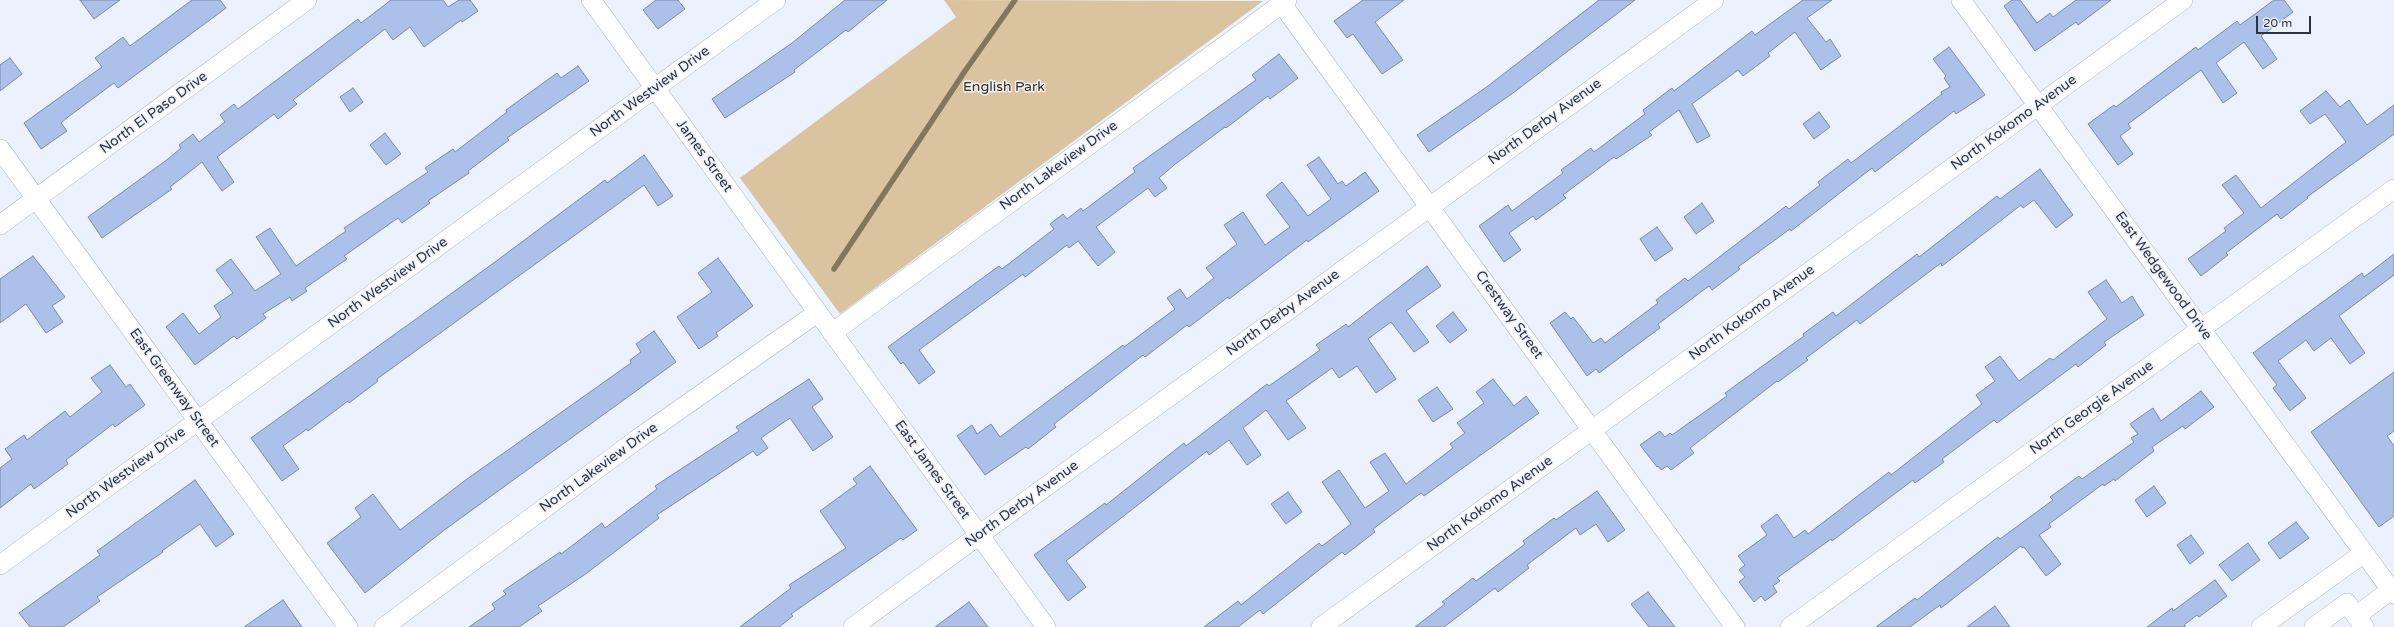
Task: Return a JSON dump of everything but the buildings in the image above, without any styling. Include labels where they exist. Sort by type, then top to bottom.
[{"type":"street","name":"North El Paso Drive","points":[[0,225],[307,0]]},
{"type":"street","name":"James Street","points":[[591,0],[817,313]]},
{"type":"street","name":"North Westview Drive","points":[[0,565],[656,89],[776,0]]},
{"type":"street","name":"North Derby Avenue","points":[[853,627],[1429,206],[1714,0]]},
{"type":"street","name":"East Wedgewood Drive","points":[[1961,0],[2393,592]]},
{"type":"street","name":"North Kokomo Avenue","points":[[1321,627],[2183,0]]},
{"type":"street","name":"Crestway Street","points":[[1282,1],[1735,627]]},
{"type":"street","name":"North Lakeview Drive","points":[[832,333],[1282,1]]},
{"type":"street","name":"East Greenway Street","points":[[0,149],[348,627]]},
{"type":"street","name":"North Georgie Avenue","points":[[1790,627],[2394,189]]},
{"type":"street","name":"North Lakeview Drive","points":[[384,627],[639,438],[817,313]]},
{"type":"street","name":"East James Street","points":[[817,313],[1046,627]]},
{"type":"street","points":[[2261,627],[2364,553]]},
{"type":"street","points":[[2302,597],[2317,625],[2347,603],[2360,621],[2393,592]]},
{"type":"green space","name":"English Park","points":[[944,0],[1263,1],[840,314],[740,178],[956,17]]},
{"type":"waterway","points":[[834,269],[965,71],[1015,0]]}]
